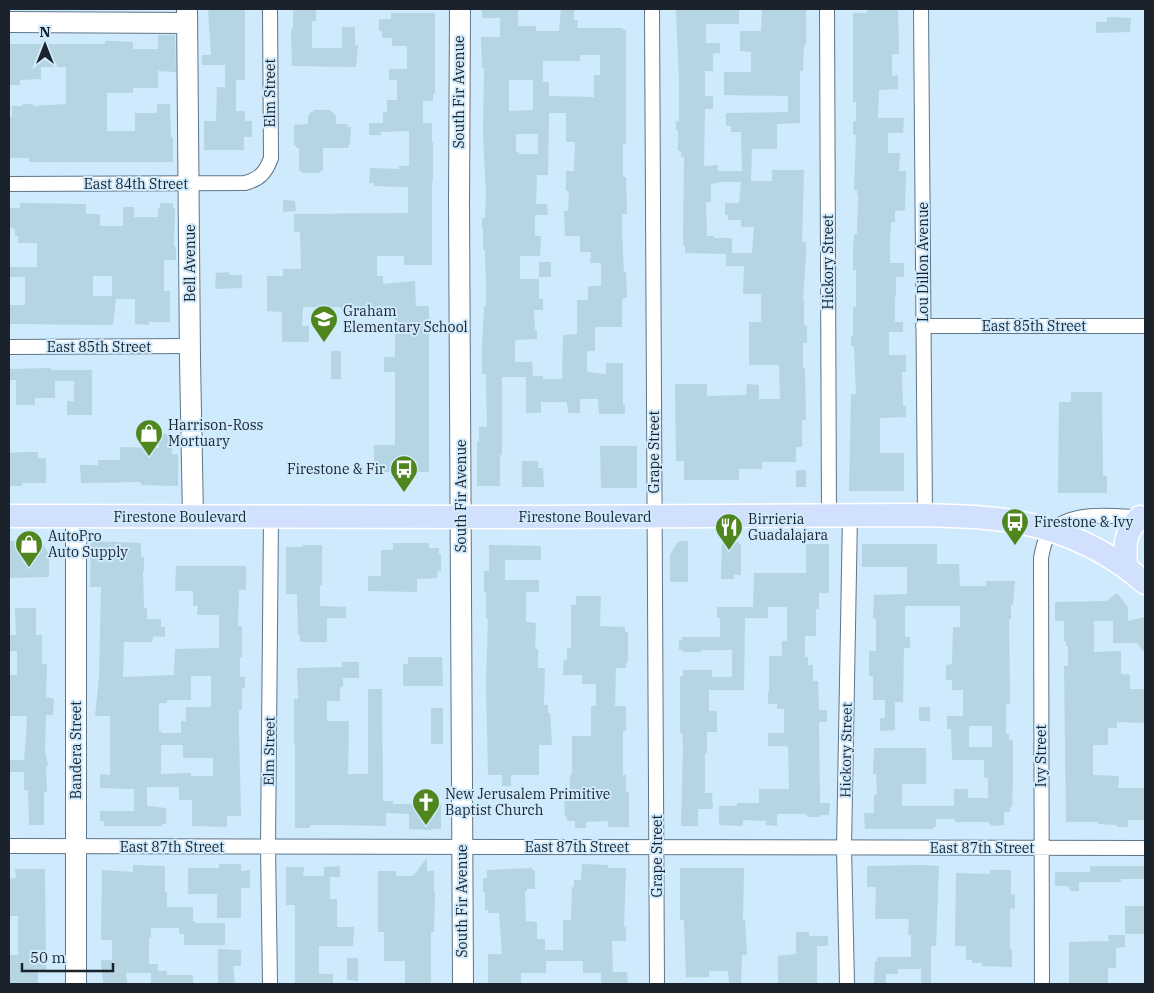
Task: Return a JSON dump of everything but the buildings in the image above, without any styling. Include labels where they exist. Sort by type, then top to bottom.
[{"type":"main road","name":"Firestone Boulevard","points":[[9,516],[655,517],[925,515],[987,518],[1034,525],[1053,531],[1096,549],[1145,583]]},
{"type":"main road","points":[[1126,568],[1127,534],[1133,524],[1143,517]]},
{"type":"street","name":"Elm Street","points":[[262,175],[267,169],[271,158],[270,9]]},
{"type":"street","name":"South Fir Avenue","points":[[460,9],[459,213],[463,984]]},
{"type":"street","name":"Grape Street","points":[[652,9],[657,984]]},
{"type":"street","name":"Hickory Street","points":[[827,9],[839,515],[847,984]]},
{"type":"street","name":"Lou Dillon Avenue","points":[[921,9],[925,515]]},
{"type":"street","points":[[19,18],[187,16]]},
{"type":"street","name":"Bell Avenue","points":[[187,16],[193,517]]},
{"type":"street","name":"East 84th Street","points":[[9,184],[245,183],[262,175]]},
{"type":"street","name":"East 85th Street","points":[[923,326],[1145,326]]},
{"type":"street","name":"East 85th Street","points":[[9,347],[190,346]]},
{"type":"street","name":"Bandera Street","points":[[76,516],[76,984]]},
{"type":"street","name":"Elm Street","points":[[270,984],[268,847],[271,517]]},
{"type":"street","points":[[1053,531],[1065,521],[1084,517],[1143,517]]},
{"type":"street","name":"Ivy Street","points":[[1042,984],[1041,558],[1045,542],[1053,531]]},
{"type":"street","name":"East 87th Street","points":[[9,846],[1145,848]]},
{"type":"place","name":"Graham Elementary School","points":[[324,343]]},
{"type":"place","name":"Harrison-Ross Mortuary","points":[[149,457]]},
{"type":"place","name":"Firestone & Fir","points":[[404,493]]},
{"type":"place","name":"Firestone & Ivy","points":[[1015,546]]},
{"type":"place","name":"Birrieria Guadalajara","points":[[729,551]]},
{"type":"place","name":"AutoPro Auto Supply","points":[[29,568]]},
{"type":"place","name":"New Jerusalem Primitive Baptist Church","points":[[426,826]]}]
